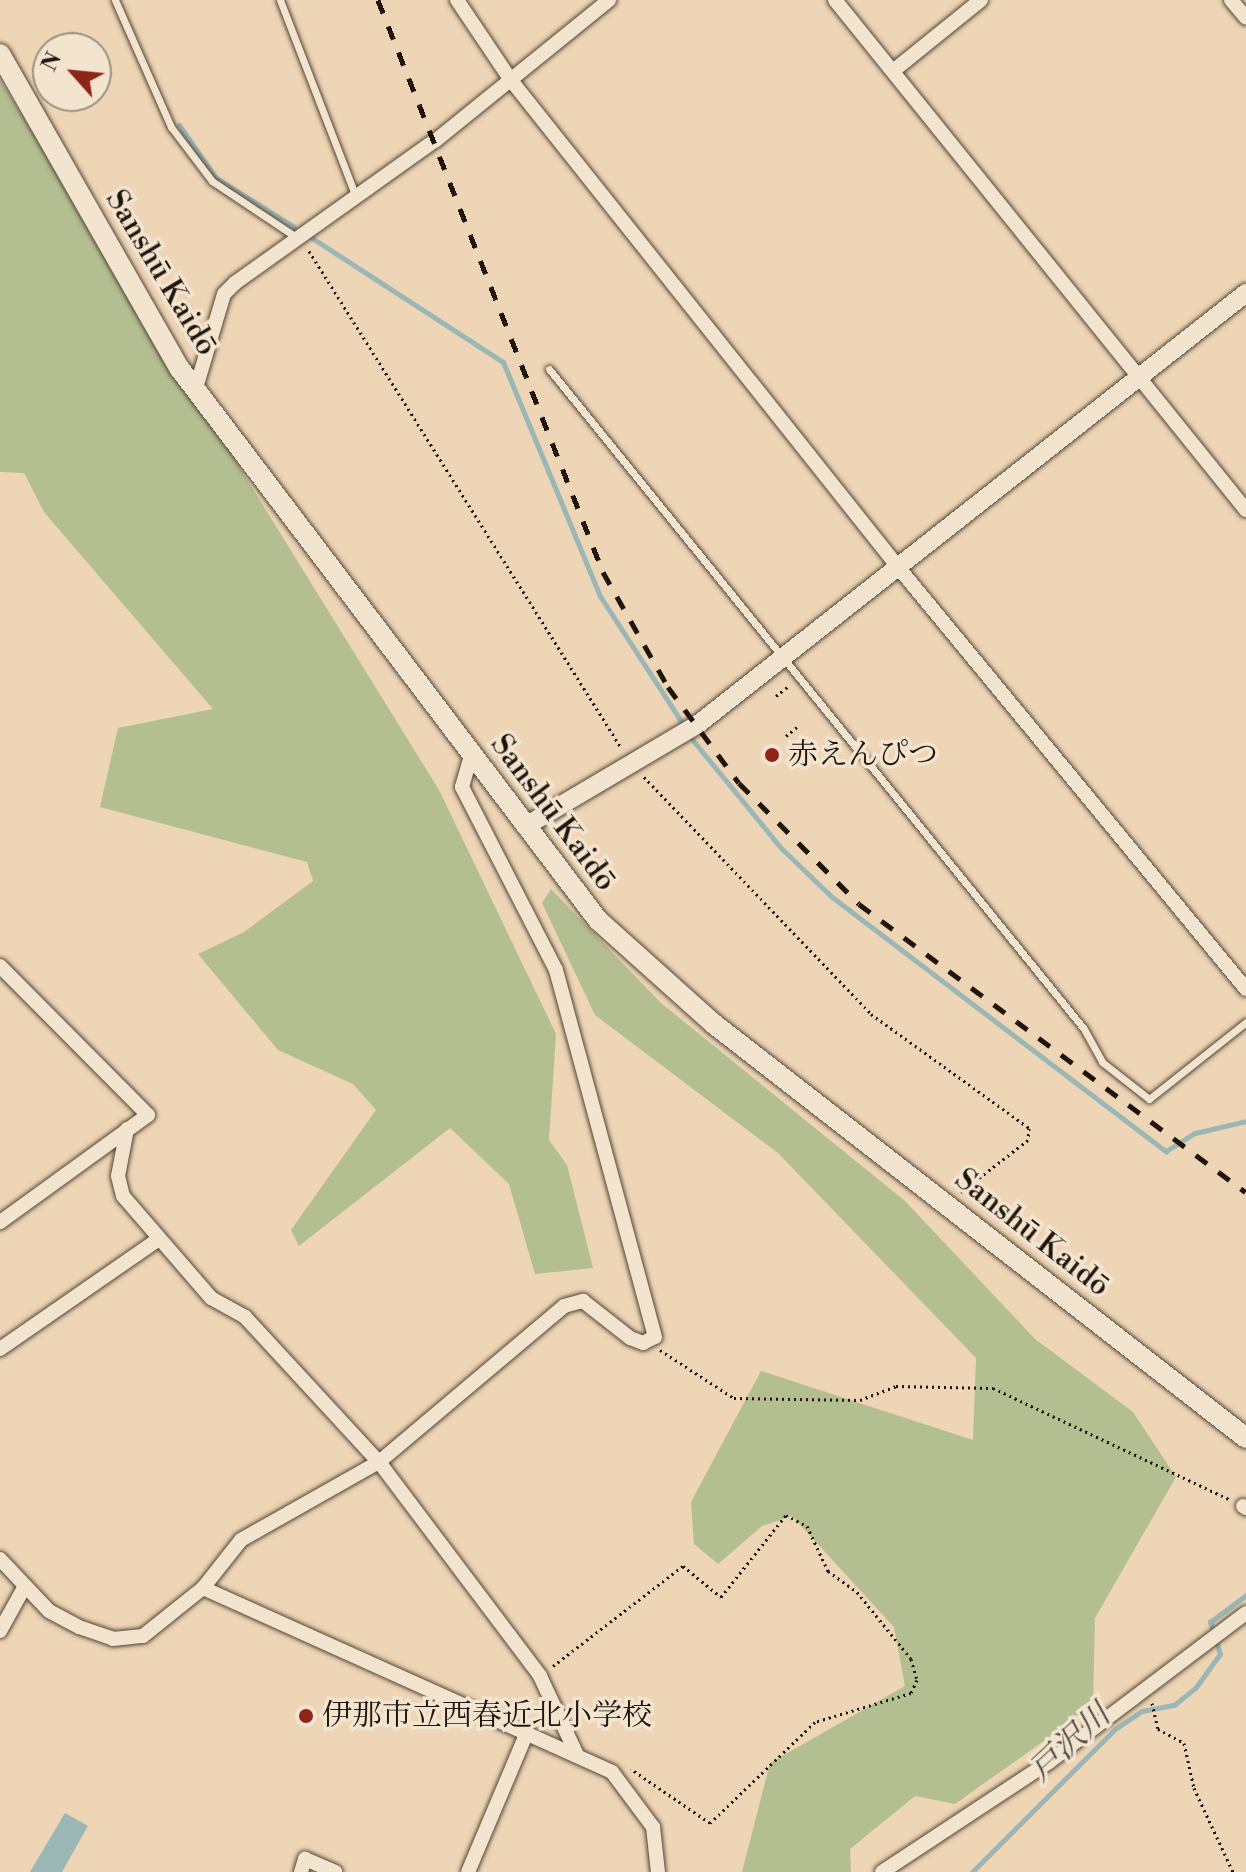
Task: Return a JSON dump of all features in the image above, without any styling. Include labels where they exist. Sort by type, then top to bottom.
[{"type":"main road","name":"Sanshū Kaidō","points":[[0,54],[155,332],[598,920],[660,980],[1246,1438]]},
{"type":"street","points":[[457,0],[510,79],[898,567],[1246,989]]},
{"type":"street","points":[[196,388],[224,294],[296,237],[433,142],[609,0]]},
{"type":"street","points":[[835,0],[1246,510]]},
{"type":"street","points":[[893,71],[981,0]]},
{"type":"street","points":[[1231,0],[1246,18]]},
{"type":"street","points":[[526,826],[671,744],[1246,293]]},
{"type":"street","points":[[0,1559],[49,1611],[113,1639],[143,1636],[203,1588],[241,1540],[379,1462],[564,1306],[583,1301],[630,1338],[648,1341],[655,1337],[601,1115],[556,970],[462,787],[471,755]]},
{"type":"street","points":[[0,966],[148,1115],[0,1222]]},
{"type":"street","points":[[127,1129],[118,1176],[123,1196],[211,1298],[245,1317],[379,1462],[540,1676],[576,1753]]},
{"type":"street","points":[[0,1349],[159,1239]]},
{"type":"street","points":[[0,1631],[25,1586]]},
{"type":"street","points":[[203,1588],[576,1753],[627,1787],[653,1827],[658,1872]]},
{"type":"street","points":[[882,1872],[1049,1762],[1246,1613]]},
{"type":"street","points":[[468,1872],[527,1732]]},
{"type":"street","points":[[301,1872],[305,1859],[335,1872]]},
{"type":"lane","points":[[115,0],[171,127],[212,181],[296,237]]},
{"type":"lane","points":[[280,0],[356,197]]},
{"type":"lane","points":[[549,369],[1084,1029],[1102,1062],[1149,1099],[1246,1022]]},
{"type":"path","points":[[776,696],[798,678]]},
{"type":"path","points":[[786,736],[797,727]]},
{"type":"path","points":[[648,1341],[691,1377],[734,1398],[860,1400],[896,1386],[993,1388],[1244,1507]]},
{"type":"path","points":[[540,1676],[683,1566],[721,1597],[786,1515],[807,1526],[828,1571],[857,1592],[911,1659],[917,1680],[911,1693],[815,1722],[710,1823],[618,1762]]},
{"type":"path","points":[[1151,1698],[1158,1729],[1184,1743],[1194,1788],[1233,1872]]},
{"type":"green space","points":[[0,80],[439,790],[556,1034],[549,1140],[567,1165],[593,1268],[535,1274],[509,1184],[450,1128],[299,1246],[291,1230],[376,1110],[353,1084],[278,1050],[198,954],[244,932],[313,881],[307,862],[100,807],[118,728],[213,709],[44,512],[24,473],[0,472]]},
{"type":"green space","points":[[551,889],[661,1003],[905,1201],[1035,1339],[1133,1412],[1176,1477],[1095,1618],[1093,1706],[955,1804],[915,1796],[850,1849],[851,1872],[742,1872],[770,1763],[905,1686],[894,1627],[792,1516],[762,1526],[718,1564],[694,1544],[691,1502],[761,1371],[973,1440],[976,1358],[778,1153],[595,1015],[542,903]]},
{"type":"water","points":[[65,1813],[88,1826],[62,1872],[30,1872]]},
{"type":"waterway","points":[[179,125],[216,178],[294,227]]},
{"type":"waterway","points":[[309,236],[503,362],[600,596],[684,726]]},
{"type":"waterway","points":[[691,738],[781,848],[832,897],[1166,1151],[1195,1133],[1246,1121]]},
{"type":"waterway","name":"戸沢川","points":[[972,1872],[1115,1729],[1142,1711],[1174,1705],[1196,1687],[1220,1654],[1210,1622],[1246,1595]]},
{"type":"railway","points":[[378,0],[603,572],[668,687],[739,783],[859,904],[1246,1192]]},
{"type":"place","name":"赤えんぴつ","points":[[772,755]]},
{"type":"place","name":"伊那市立西春近北小学校","points":[[306,1716]]}]
